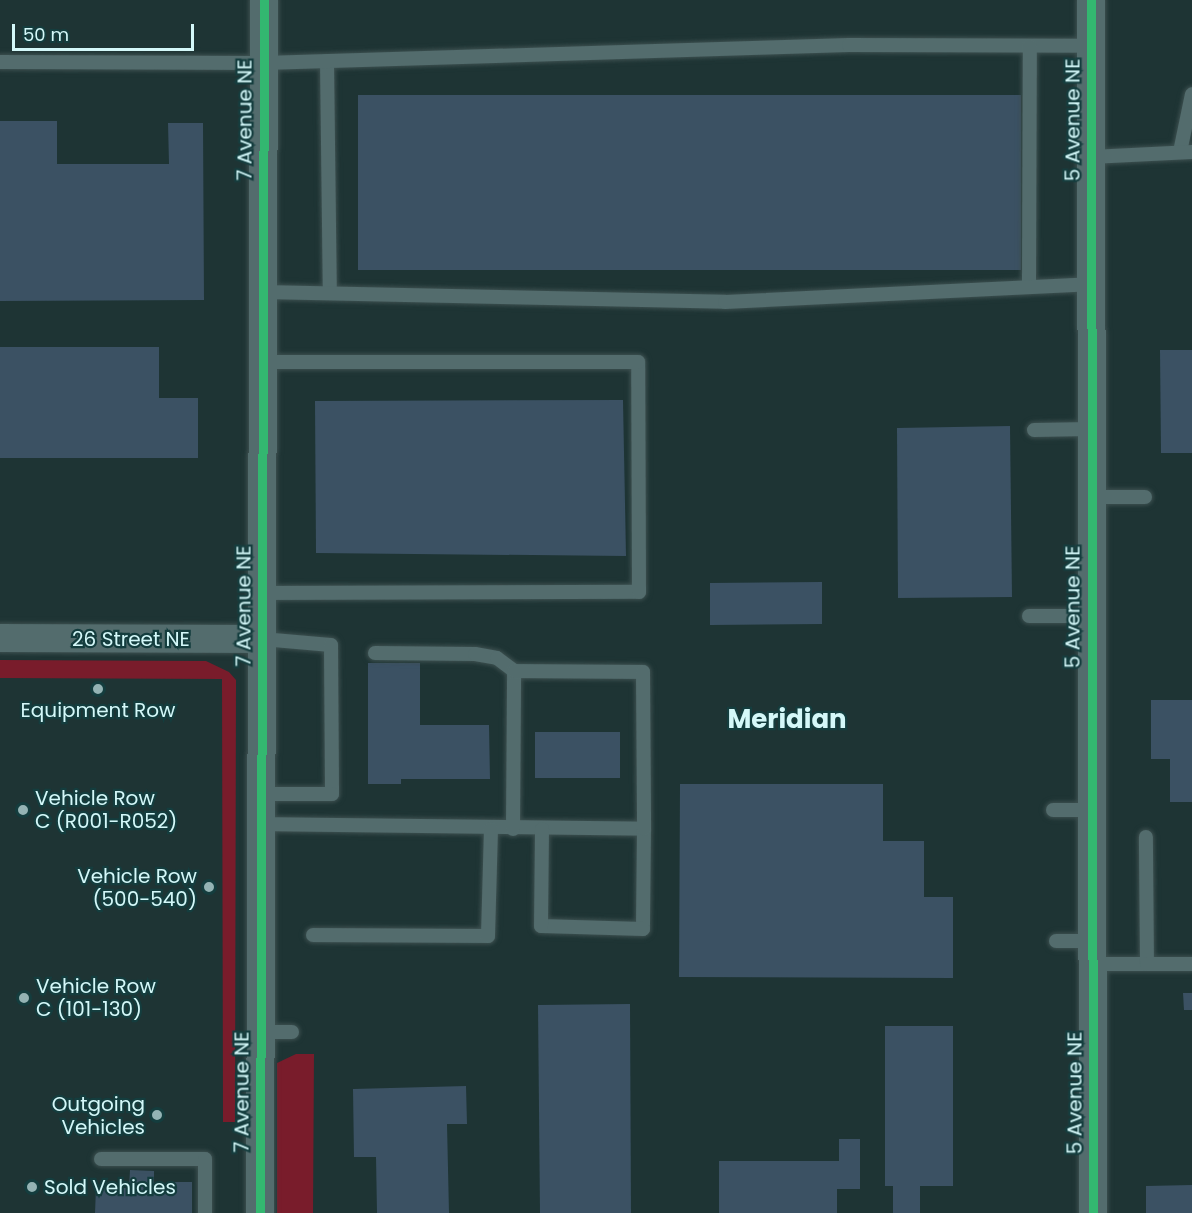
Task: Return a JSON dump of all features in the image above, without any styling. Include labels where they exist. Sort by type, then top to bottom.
[{"type":"street","name":"7 Avenue NE","points":[[260,1213],[264,0]]},
{"type":"street","name":"5 Avenue NE","points":[[1091,0],[1090,616],[1093,1213]]},
{"type":"street","name":"26 Street NE","points":[[0,638],[262,639]]},
{"type":"lane","points":[[0,62],[264,63],[849,45],[1091,46]]},
{"type":"lane","points":[[1029,285],[1030,46]]},
{"type":"lane","points":[[327,61],[330,294]]},
{"type":"lane","points":[[1090,157],[1186,152],[1192,94]]},
{"type":"lane","points":[[263,292],[725,302],[1029,285],[1090,284]]},
{"type":"lane","points":[[262,362],[638,362],[639,592],[262,593]]},
{"type":"lane","points":[[1034,430],[1090,429]]},
{"type":"lane","points":[[1090,497],[1144,497]]},
{"type":"lane","points":[[1029,616],[1090,616]]},
{"type":"lane","points":[[262,639],[331,645],[332,794],[262,794]]},
{"type":"lane","points":[[375,653],[475,654],[498,658],[514,670],[643,672],[643,929],[541,926],[542,829]]},
{"type":"lane","points":[[513,829],[514,670]]},
{"type":"lane","points":[[1053,810],[1091,810]]},
{"type":"lane","points":[[261,824],[491,829],[644,829]]},
{"type":"lane","points":[[313,934],[488,936],[491,829]]},
{"type":"lane","points":[[1146,837],[1147,964]]},
{"type":"lane","points":[[1056,941],[1092,952],[1147,964],[1192,964]]},
{"type":"lane","points":[[260,1032],[292,1032]]},
{"type":"lane","points":[[101,1159],[205,1159],[205,1213]]},
{"type":"shaded area","points":[[0,660],[206,661],[229,672],[236,680],[235,1122],[223,1122],[222,679],[0,678]]},
{"type":"shaded area","points":[[296,1054],[314,1054],[313,1213],[277,1213],[277,1063]]},
{"type":"building","points":[[358,95],[1021,95],[1021,270],[358,270]]},
{"type":"building","points":[[0,121],[57,121],[57,164],[169,164],[168,123],[203,123],[204,300],[0,301]]},
{"type":"building","points":[[0,347],[159,347],[159,398],[198,398],[198,458],[0,458]]},
{"type":"building","points":[[1160,350],[1192,350],[1192,453],[1161,453]]},
{"type":"building","points":[[623,400],[626,556],[316,553],[315,401]]},
{"type":"building","points":[[1010,426],[1012,597],[898,598],[897,428]]},
{"type":"building","points":[[822,582],[822,624],[710,625],[710,583]]},
{"type":"building","points":[[368,663],[420,663],[420,725],[489,725],[490,779],[401,779],[401,784],[368,784]]},
{"type":"building","points":[[1151,700],[1192,700],[1192,802],[1170,802],[1170,759],[1151,759]]},
{"type":"building","points":[[535,732],[620,732],[620,778],[535,778]]},
{"type":"building","points":[[680,784],[883,784],[883,841],[924,841],[924,897],[953,897],[953,978],[679,977]]},
{"type":"building","points":[[1183,993],[1192,993],[1192,1010],[1184,1010]]},
{"type":"building","points":[[630,1004],[631,1213],[540,1213],[538,1005]]},
{"type":"building","points":[[885,1026],[953,1026],[953,1186],[920,1186],[920,1213],[893,1213],[893,1186],[885,1186]]},
{"type":"building","points":[[466,1086],[467,1124],[447,1124],[449,1213],[377,1213],[376,1157],[354,1157],[353,1089]]},
{"type":"building","points":[[839,1139],[860,1139],[860,1189],[837,1189],[837,1213],[719,1213],[719,1161],[839,1161]]},
{"type":"building","points":[[130,1170],[154,1171],[154,1188],[173,1185],[173,1182],[192,1182],[192,1213],[95,1213],[96,1188],[129,1188]]},
{"type":"building","points":[[1192,1185],[1192,1213],[1146,1213],[1146,1186]]},
{"type":"cycle path","points":[[260,1213],[264,0]]},
{"type":"cycle path","points":[[1091,0],[1093,1213]]},
{"type":"place","name":"Equipment Row","points":[[98,689]]},
{"type":"place","name":"Vehicle Row C (R001-R052)","points":[[23,810]]},
{"type":"place","name":"Vehicle Row (500-540)","points":[[209,887]]},
{"type":"place","name":"Vehicle Row C (101-130)","points":[[24,998]]},
{"type":"place","name":"Outgoing Vehicles","points":[[157,1115]]},
{"type":"place","name":"Sold Vehicles","points":[[32,1187]]},
{"type":"district","name":"Meridian","points":[[787,720]]}]
